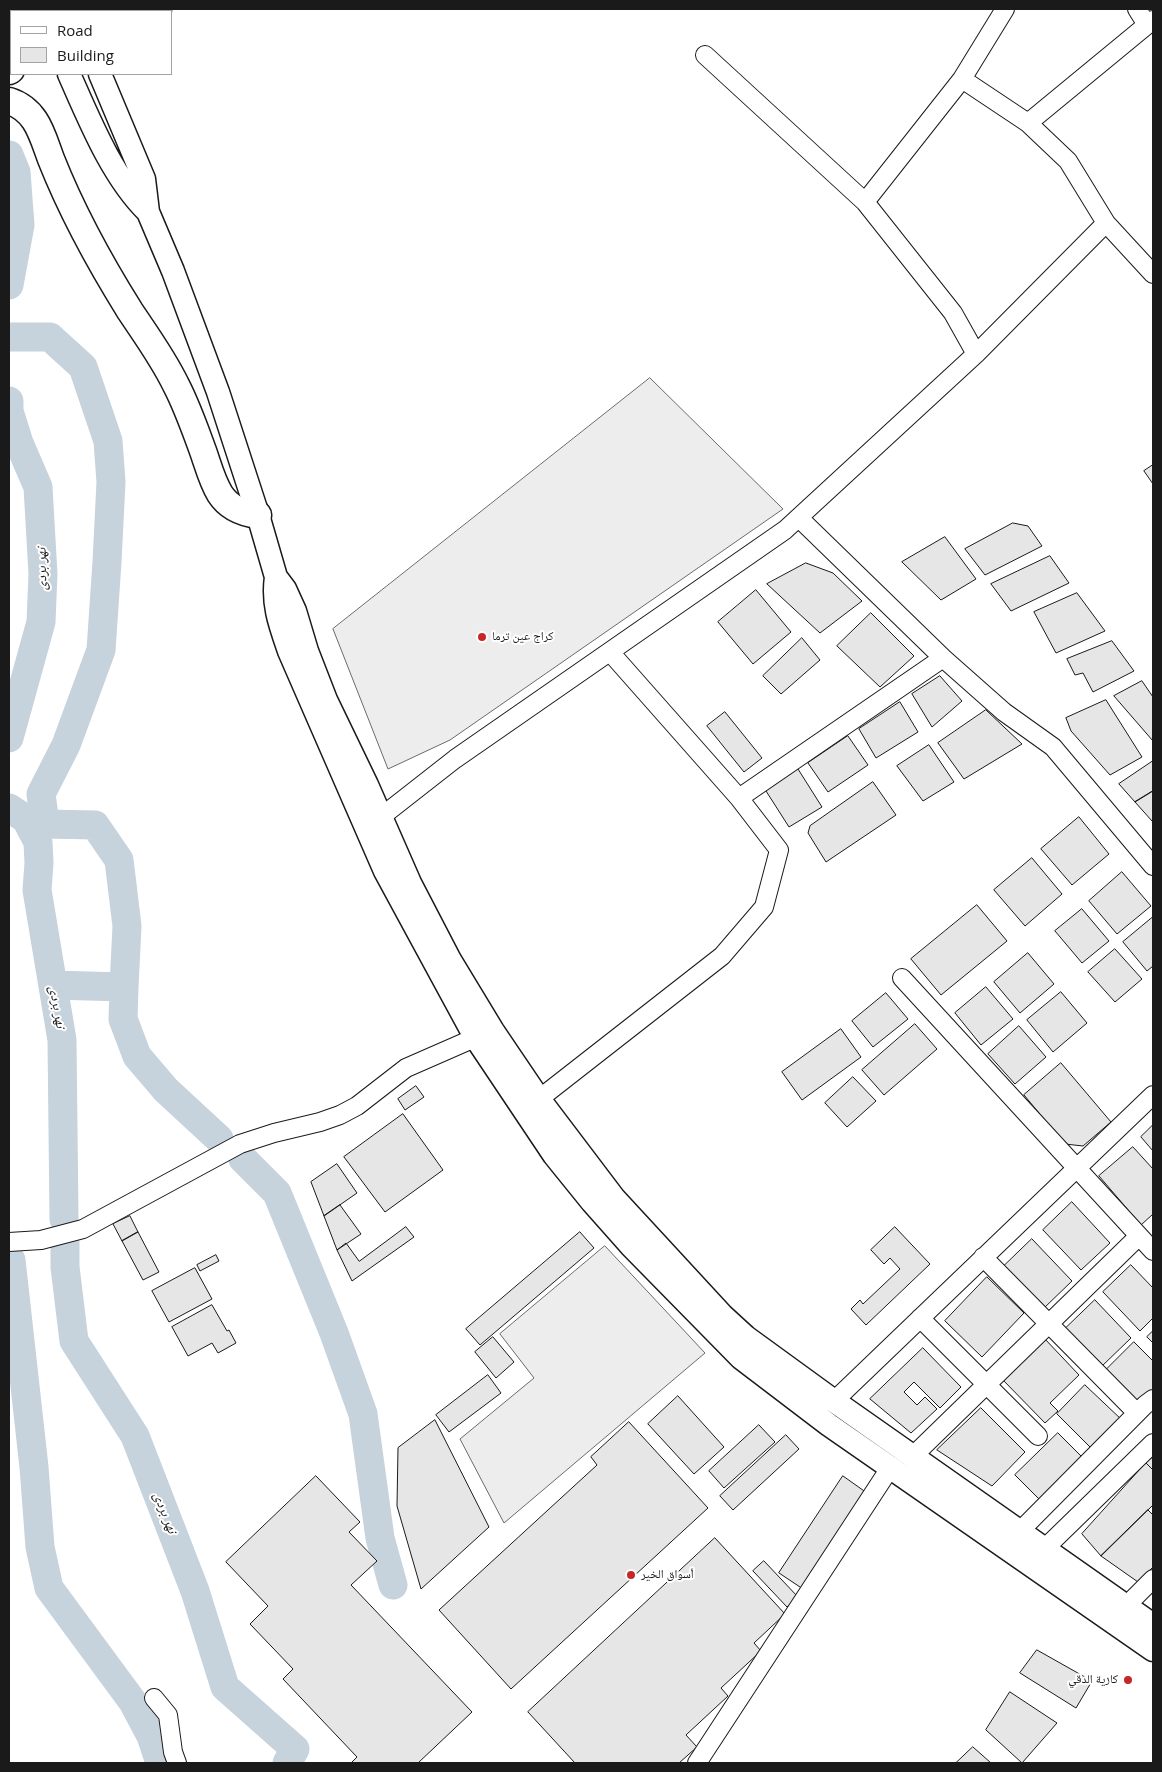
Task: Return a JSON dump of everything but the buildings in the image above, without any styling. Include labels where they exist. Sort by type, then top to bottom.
[{"type":"highway","points":[[68,10],[73,10]]},
{"type":"highway","points":[[9,101],[24,109],[38,124],[55,168],[78,218],[109,275],[176,384],[220,494],[225,501],[240,511],[258,515]]},
{"type":"main road","points":[[68,75],[124,185],[148,212]]},
{"type":"main road","points":[[102,79],[144,179],[148,212],[196,331],[224,410],[276,577],[285,589],[295,611],[307,651],[374,823],[400,862],[450,960],[484,1034],[554,1155],[631,1246],[741,1358],[829,1425],[1025,1562],[1119,1613],[1153,1625]]},
{"type":"main road","points":[[484,1034],[539,1099],[614,1198],[722,1315],[746,1337],[834,1401],[1046,1548],[1119,1613],[1153,1650]]},
{"type":"street","points":[[865,202],[962,79],[1005,9]]},
{"type":"street","points":[[1028,123],[1150,22],[1137,9]]},
{"type":"street","points":[[705,55],[865,202],[953,313],[976,354]]},
{"type":"street","points":[[962,79],[1028,123],[1068,161],[1106,223],[1153,274]]},
{"type":"street","points":[[374,823],[455,759],[785,530],[976,354],[1106,223]]},
{"type":"street","points":[[799,518],[943,658],[1004,712],[1053,747],[1153,866]]},
{"type":"street","points":[[539,1099],[722,956],[764,907],[779,850],[739,798],[610,652]]},
{"type":"street","points":[[739,798],[943,658]]},
{"type":"street","points":[[902,978],[1153,1251]]},
{"type":"street","points":[[9,1242],[41,1240],[83,1229],[240,1144],[340,1115],[357,1106],[406,1068],[484,1034]]},
{"type":"street","points":[[834,1401],[1153,1095]]},
{"type":"street","points":[[913,1456],[1139,1236]]},
{"type":"street","points":[[983,1257],[1137,1413]]},
{"type":"street","points":[[920,1318],[1038,1436]]},
{"type":"street","points":[[1020,1531],[1153,1399]]},
{"type":"street","points":[[1025,1562],[1046,1548],[1153,1443]]},
{"type":"street","points":[[697,1763],[890,1468]]},
{"type":"street","points":[[1119,1613],[1153,1580]]},
{"type":"street","points":[[154,1698],[168,1714],[173,1752],[177,1763]]},
{"type":"shaded area","points":[[650,378],[783,509],[450,740],[388,769],[333,629]]},
{"type":"shaded area","points":[[605,1246],[705,1353],[504,1523],[460,1439],[534,1378],[500,1334]]},
{"type":"waterway","name":"نهر بردى","points":[[9,155],[16,172],[20,225],[9,285]]},
{"type":"waterway","points":[[9,337],[50,337],[83,367],[108,441],[111,482],[101,650],[66,745],[41,794],[45,824],[95,825],[119,860],[127,926],[124,987],[53,985]]},
{"type":"waterway","name":"نهر بردى","points":[[9,401],[9,411],[19,443],[38,487],[43,574],[41,622],[9,738]]},
{"type":"waterway","name":"نهر بردى","points":[[9,808],[26,819],[38,842],[37,890],[62,1040],[64,1219]]},
{"type":"waterway","points":[[124,987],[123,1019],[137,1056],[166,1090],[219,1139]]},
{"type":"waterway","points":[[243,1159],[277,1193],[334,1333],[363,1414],[380,1538],[393,1585]]},
{"type":"waterway","name":"نهر بردى","points":[[65,1243],[65,1267],[74,1341],[135,1436],[195,1591],[225,1687],[295,1749],[287,1763]]},
{"type":"waterway","name":"نهر بردى","points":[[11,1260],[34,1467],[40,1547],[49,1588],[133,1702],[151,1736],[160,1763]]},
{"type":"place","name":"كراج عين ترما","points":[[482,637]]},
{"type":"place","name":"أسواق الخير","points":[[631,1575]]},
{"type":"place","name":"كازية الدقي","points":[[1128,1680]]}]
